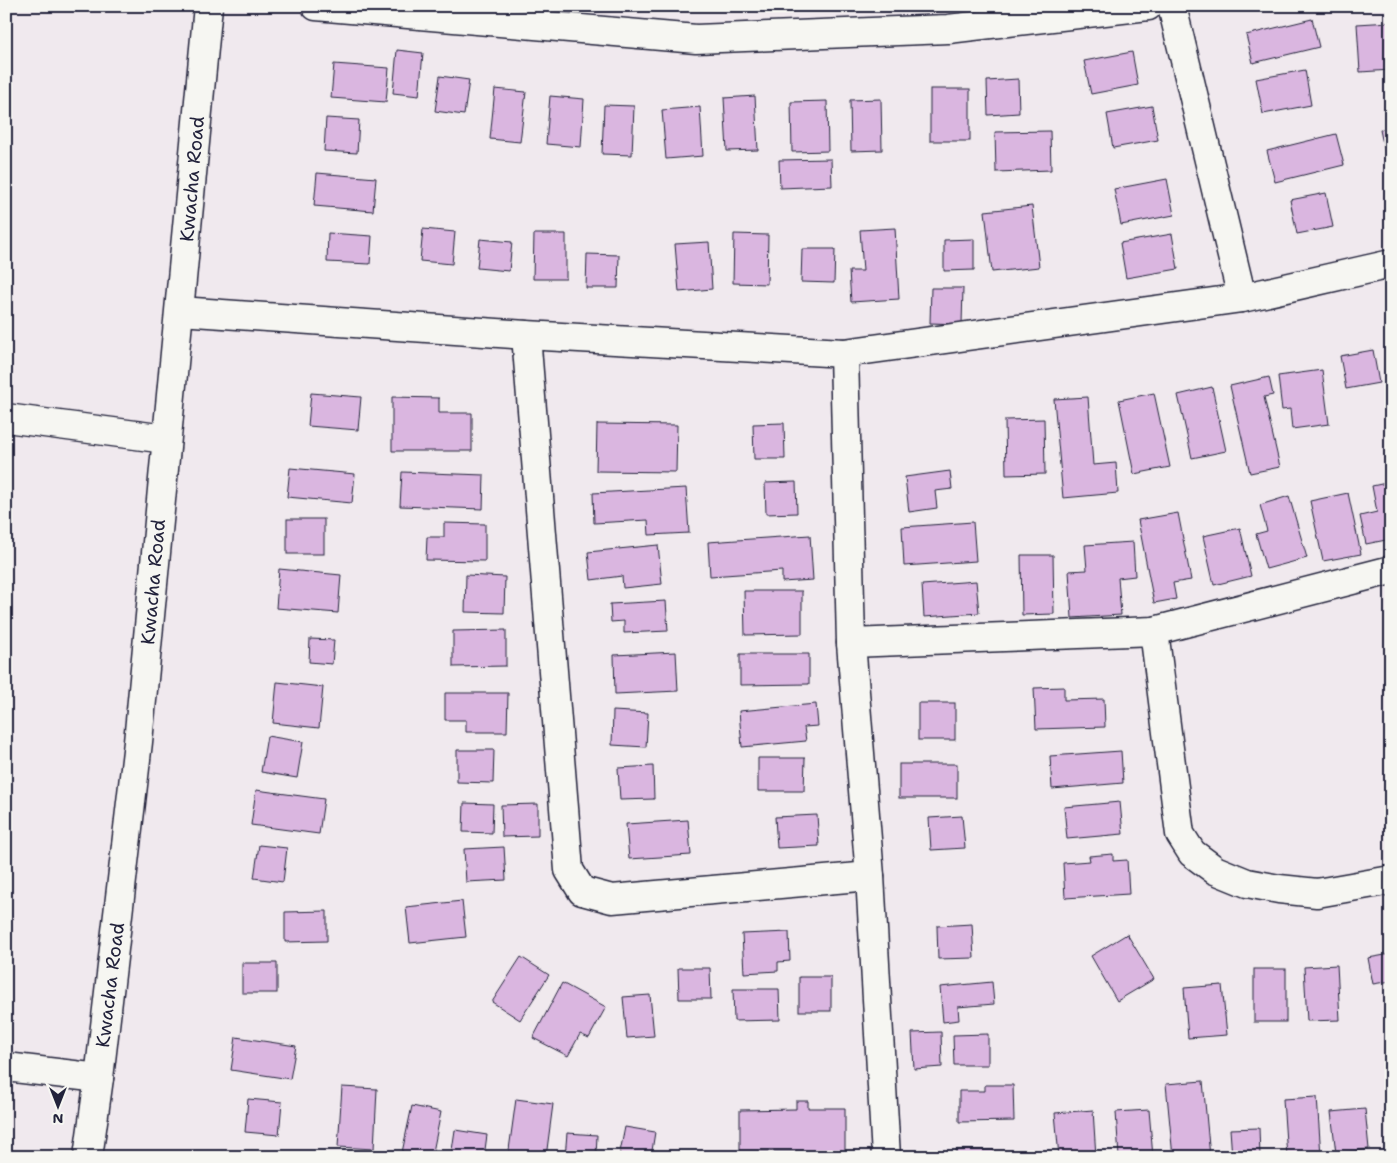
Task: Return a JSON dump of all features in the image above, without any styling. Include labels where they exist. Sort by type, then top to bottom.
[{"type":"street","name":"Kwacha Road","points":[[88,1157],[138,742],[208,6]]},
{"type":"street","points":[[316,6],[696,39],[948,29],[1148,6]]},
{"type":"street","points":[[1172,6],[1242,298]]},
{"type":"street","points":[[180,311],[526,335],[844,354],[1242,298],[1391,264]]},
{"type":"street","points":[[526,335],[569,870],[582,891],[612,899],[870,876]]},
{"type":"street","points":[[844,354],[851,644],[870,876],[886,1157]]},
{"type":"street","points":[[6,418],[166,438]]},
{"type":"street","points":[[851,644],[1154,631],[1391,570]]},
{"type":"street","points":[[1154,631],[1180,834],[1192,853],[1215,870],[1247,883],[1279,889],[1317,893],[1391,880]]},
{"type":"street","points":[[6,1067],[99,1078]]},
{"type":"building","points":[[1312,19],[1319,47],[1253,63],[1246,35]]},
{"type":"building","points":[[1391,22],[1391,70],[1360,72],[1357,24]]},
{"type":"building","points":[[397,50],[423,53],[419,96],[393,93]]},
{"type":"building","points":[[1132,52],[1138,85],[1091,94],[1084,61]]},
{"type":"building","points":[[334,64],[389,68],[386,102],[331,98]]},
{"type":"building","points":[[1305,70],[1311,105],[1263,114],[1256,79]]},
{"type":"building","points":[[440,76],[469,80],[464,115],[435,111]]},
{"type":"building","points":[[1018,79],[1019,113],[988,115],[987,81]]},
{"type":"building","points":[[495,89],[526,92],[520,142],[490,139]]},
{"type":"building","points":[[930,89],[970,89],[970,141],[930,141]]},
{"type":"building","points":[[550,96],[584,99],[581,147],[546,144]]},
{"type":"building","points":[[755,96],[758,150],[727,151],[724,98]]},
{"type":"building","points":[[881,99],[882,150],[851,151],[850,100]]},
{"type":"building","points":[[827,101],[828,151],[792,152],[791,102]]},
{"type":"building","points":[[604,105],[634,106],[632,155],[602,154]]},
{"type":"building","points":[[1152,106],[1158,140],[1113,148],[1107,114]]},
{"type":"building","points":[[700,107],[703,156],[666,159],[662,110]]},
{"type":"building","points":[[326,118],[359,120],[357,153],[324,151]]},
{"type":"building","points":[[1391,128],[1391,181],[1380,130]]},
{"type":"building","points":[[1050,131],[1051,170],[996,172],[995,132]]},
{"type":"building","points":[[1336,134],[1344,165],[1275,182],[1267,151]]},
{"type":"building","points":[[831,159],[832,186],[780,188],[779,160]]},
{"type":"building","points":[[317,173],[376,178],[373,211],[314,206]]},
{"type":"building","points":[[1167,179],[1174,215],[1121,225],[1114,189]]},
{"type":"building","points":[[1326,193],[1333,227],[1297,234],[1290,200]]},
{"type":"building","points":[[1032,206],[1039,267],[992,272],[985,211]]},
{"type":"building","points":[[895,228],[899,299],[851,302],[849,271],[863,271],[860,230]]},
{"type":"building","points":[[423,229],[455,232],[452,264],[420,261]]},
{"type":"building","points":[[328,233],[372,236],[370,264],[327,262]]},
{"type":"building","points":[[534,234],[566,234],[566,279],[533,279]]},
{"type":"building","points":[[734,234],[768,235],[767,284],[733,283]]},
{"type":"building","points":[[1172,234],[1178,269],[1126,278],[1120,243]]},
{"type":"building","points":[[480,239],[512,242],[509,271],[477,268]]},
{"type":"building","points":[[974,239],[974,270],[944,271],[944,240]]},
{"type":"building","points":[[709,242],[712,289],[679,292],[675,244]]},
{"type":"building","points":[[802,249],[835,249],[834,283],[801,282]]},
{"type":"building","points":[[587,254],[619,255],[618,288],[586,288]]},
{"type":"building","points":[[931,288],[963,288],[962,324],[930,323]]},
{"type":"building","points":[[1373,350],[1379,383],[1346,389],[1340,356]]},
{"type":"building","points":[[1322,370],[1329,424],[1292,429],[1290,409],[1282,410],[1278,376]]},
{"type":"building","points":[[1269,377],[1273,395],[1264,397],[1280,467],[1250,473],[1230,386]]},
{"type":"building","points":[[1212,387],[1226,451],[1192,458],[1178,395]]},
{"type":"building","points":[[311,393],[361,397],[358,430],[308,426]]},
{"type":"building","points":[[1154,393],[1170,467],[1134,474],[1119,400]]},
{"type":"building","points":[[392,397],[439,398],[439,413],[472,413],[472,451],[392,451]]},
{"type":"building","points":[[1088,397],[1093,465],[1116,463],[1118,493],[1063,498],[1054,399]]},
{"type":"building","points":[[1044,419],[1045,474],[1006,475],[1005,420]]},
{"type":"building","points":[[784,423],[785,459],[754,459],[753,424]]},
{"type":"building","points":[[597,424],[677,425],[676,472],[596,471]]},
{"type":"building","points":[[290,468],[355,474],[352,503],[287,497]]},
{"type":"building","points":[[950,471],[952,489],[935,491],[937,508],[909,512],[905,477]]},
{"type":"building","points":[[402,472],[484,475],[483,509],[400,506]]},
{"type":"building","points":[[796,482],[797,513],[766,514],[765,483]]},
{"type":"building","points":[[1391,482],[1391,539],[1366,544],[1360,516],[1377,512],[1372,486]]},
{"type":"building","points":[[686,488],[689,533],[649,535],[648,520],[594,523],[593,493]]},
{"type":"building","points":[[1348,493],[1361,554],[1323,561],[1310,501]]},
{"type":"building","points":[[1289,496],[1307,558],[1266,569],[1256,534],[1267,531],[1260,505]]},
{"type":"building","points":[[1178,513],[1191,580],[1173,583],[1176,599],[1154,603],[1138,520]]},
{"type":"building","points":[[287,519],[324,519],[324,554],[287,554]]},
{"type":"building","points":[[973,522],[976,561],[904,566],[902,527]]},
{"type":"building","points":[[444,523],[485,524],[485,561],[426,560],[427,537],[444,537]]},
{"type":"building","points":[[1240,528],[1251,576],[1214,585],[1203,536]]},
{"type":"building","points":[[810,535],[813,580],[782,582],[782,571],[710,576],[708,542]]},
{"type":"building","points":[[1133,542],[1135,576],[1118,578],[1121,615],[1072,618],[1069,571],[1087,570],[1085,545]]},
{"type":"building","points":[[658,545],[662,584],[623,588],[622,576],[591,580],[588,552]]},
{"type":"building","points":[[1021,555],[1053,555],[1054,614],[1022,615]]},
{"type":"building","points":[[279,569],[341,575],[338,613],[276,608]]},
{"type":"building","points":[[466,575],[505,577],[504,613],[465,612]]},
{"type":"building","points":[[976,581],[979,613],[924,617],[922,585]]},
{"type":"building","points":[[744,591],[802,591],[802,634],[745,635]]},
{"type":"building","points":[[666,601],[668,631],[624,633],[624,621],[611,622],[610,604]]},
{"type":"building","points":[[506,630],[506,666],[453,667],[453,631]]},
{"type":"building","points":[[310,639],[334,640],[332,664],[309,662]]},
{"type":"building","points":[[676,652],[678,691],[615,694],[614,655]]},
{"type":"building","points":[[740,654],[809,654],[809,684],[740,685]]},
{"type":"building","points":[[277,682],[323,687],[319,728],[273,723]]},
{"type":"building","points":[[1064,687],[1064,700],[1104,699],[1105,727],[1036,729],[1034,688]]},
{"type":"building","points":[[445,693],[508,693],[507,732],[466,732],[466,720],[445,720]]},
{"type":"building","points":[[918,703],[955,703],[955,740],[918,740]]},
{"type":"building","points":[[816,704],[818,726],[804,727],[806,741],[742,747],[739,711]]},
{"type":"building","points":[[613,711],[648,713],[646,747],[612,745]]},
{"type":"building","points":[[267,736],[303,742],[297,778],[261,772]]},
{"type":"building","points":[[457,750],[494,750],[493,783],[457,782]]},
{"type":"building","points":[[1121,751],[1123,783],[1052,789],[1050,756]]},
{"type":"building","points":[[758,758],[805,758],[804,791],[758,791]]},
{"type":"building","points":[[899,764],[957,764],[957,798],[899,798]]},
{"type":"building","points":[[653,766],[654,799],[620,800],[618,768]]},
{"type":"building","points":[[256,790],[324,799],[319,834],[251,825]]},
{"type":"building","points":[[1120,802],[1123,834],[1067,839],[1064,807]]},
{"type":"building","points":[[464,803],[493,804],[492,833],[463,832]]},
{"type":"building","points":[[538,804],[538,836],[502,837],[501,805]]},
{"type":"building","points":[[817,815],[819,846],[777,848],[775,817]]},
{"type":"building","points":[[962,816],[965,848],[931,850],[929,818]]},
{"type":"building","points":[[688,820],[691,855],[629,859],[626,824]]},
{"type":"building","points":[[259,845],[287,848],[283,882],[254,878]]},
{"type":"building","points":[[504,847],[506,880],[466,882],[464,849]]},
{"type":"building","points":[[1113,854],[1113,861],[1127,860],[1129,894],[1065,898],[1063,863],[1090,861],[1089,856]]},
{"type":"building","points":[[462,901],[466,937],[410,943],[406,907]]},
{"type":"building","points":[[327,911],[327,941],[285,942],[285,912]]},
{"type":"building","points":[[972,924],[974,958],[938,959],[937,926]]},
{"type":"building","points":[[789,932],[790,961],[778,962],[778,971],[744,973],[742,934]]},
{"type":"building","points":[[1127,934],[1154,979],[1117,1001],[1091,956]]},
{"type":"building","points":[[1391,954],[1391,981],[1373,984],[1368,958]]},
{"type":"building","points":[[521,957],[549,975],[520,1020],[492,1002]]},
{"type":"building","points":[[242,963],[277,963],[277,993],[242,993]]},
{"type":"building","points":[[1337,965],[1340,1020],[1307,1021],[1304,967]]},
{"type":"building","points":[[678,968],[710,968],[711,999],[679,999]]},
{"type":"building","points":[[1254,969],[1286,969],[1286,1022],[1254,1022]]},
{"type":"building","points":[[799,977],[831,977],[831,1011],[799,1011]]},
{"type":"building","points":[[992,982],[994,1004],[958,1007],[959,1020],[943,1022],[940,987]]},
{"type":"building","points":[[562,983],[606,1007],[589,1038],[580,1034],[568,1056],[533,1038]]},
{"type":"building","points":[[1222,985],[1227,1035],[1188,1038],[1184,988]]},
{"type":"building","points":[[733,989],[779,989],[780,1020],[734,1021]]},
{"type":"building","points":[[650,995],[654,1036],[627,1038],[623,997]]},
{"type":"building","points":[[941,1032],[942,1067],[914,1069],[912,1033]]},
{"type":"building","points":[[988,1034],[988,1065],[954,1065],[953,1035]]},
{"type":"building","points":[[236,1037],[296,1046],[290,1079],[231,1070]]},
{"type":"building","points":[[1203,1081],[1210,1157],[1173,1157],[1166,1084]]},
{"type":"building","points":[[985,1085],[1013,1085],[1014,1121],[959,1122],[959,1091],[985,1091]]},
{"type":"building","points":[[342,1087],[377,1089],[374,1149],[338,1147]]},
{"type":"building","points":[[1317,1097],[1321,1156],[1287,1157],[1283,1099]]},
{"type":"building","points":[[248,1099],[282,1102],[279,1135],[245,1132]]},
{"type":"building","points":[[516,1099],[553,1104],[546,1157],[508,1157]]},
{"type":"building","points":[[796,1101],[808,1101],[808,1108],[845,1108],[845,1151],[740,1152],[740,1110],[796,1109]]},
{"type":"building","points":[[412,1106],[441,1112],[432,1157],[401,1157]]},
{"type":"building","points":[[1365,1109],[1369,1149],[1336,1153],[1331,1112]]},
{"type":"building","points":[[1093,1110],[1096,1157],[1059,1157],[1055,1113]]},
{"type":"building","points":[[1149,1110],[1153,1157],[1119,1157],[1116,1112]]},
{"type":"building","points":[[625,1127],[655,1132],[651,1157],[619,1157]]},
{"type":"building","points":[[1259,1128],[1260,1156],[1232,1157],[1230,1129]]},
{"type":"building","points":[[455,1130],[487,1135],[484,1157],[451,1157]]},
{"type":"building","points":[[567,1133],[597,1135],[596,1157],[565,1157]]},
{"type":"building","points":[[956,1150],[994,1150],[994,1157],[956,1157]]}]
